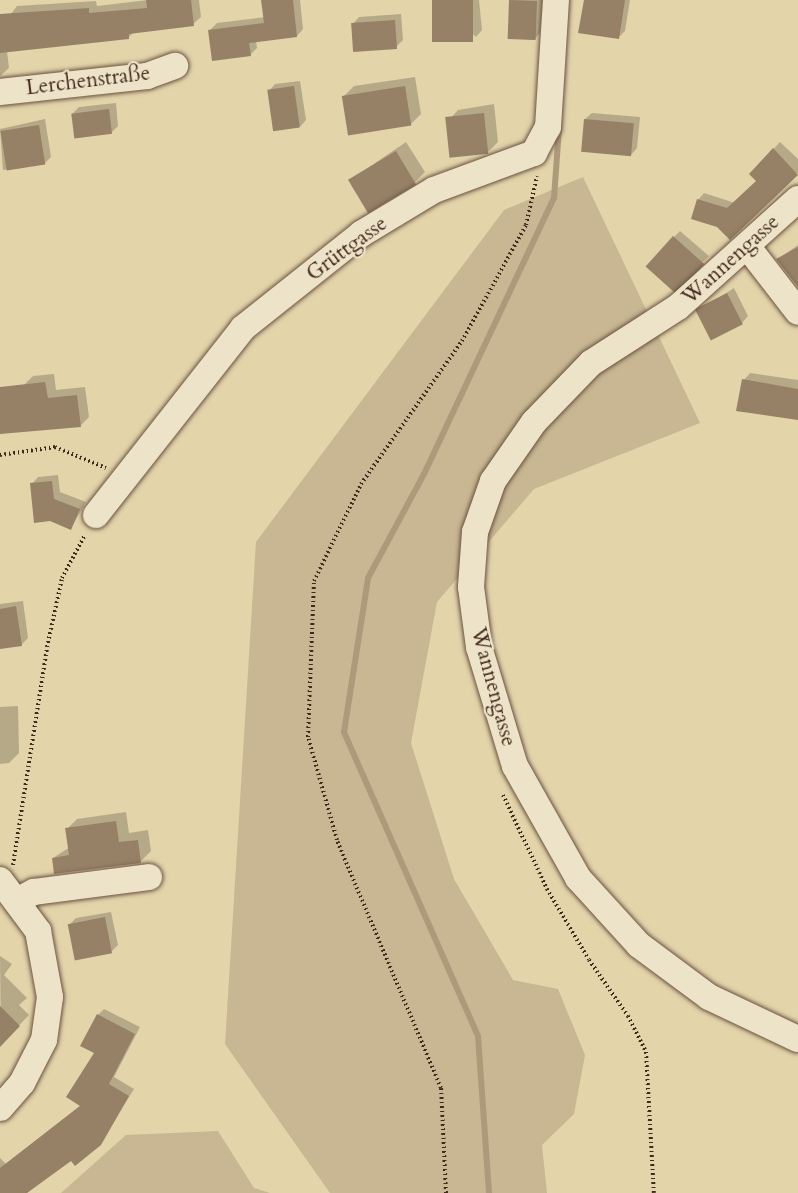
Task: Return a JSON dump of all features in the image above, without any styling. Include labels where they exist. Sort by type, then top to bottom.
[{"type":"street","points":[[534,153],[548,126],[556,0]]},
{"type":"street","name":"Lerchenstraße","points":[[0,92],[147,76],[175,66]]},
{"type":"street","name":"Grüttgasse","points":[[96,515],[123,476],[243,328],[361,234],[434,190],[534,153]]},
{"type":"street","name":"Wannengasse","points":[[798,199],[678,307],[591,363],[534,422],[493,481],[475,532],[471,587],[479,647],[515,766],[578,878],[639,945],[700,991],[798,1039]]},
{"type":"street","points":[[747,246],[798,312]]},
{"type":"street","points":[[8,888],[34,892],[149,877]]},
{"type":"street","points":[[0,1108],[22,1083],[44,1040],[50,997],[38,931],[8,888]]},
{"type":"path","points":[[446,1193],[441,1088],[337,840],[308,737],[314,581],[361,484],[462,341],[526,225],[540,161],[534,153]]},
{"type":"path","points":[[0,455],[55,447],[123,476]]},
{"type":"path","points":[[8,888],[22,828],[47,647],[62,578],[96,515]]},
{"type":"path","points":[[499,788],[547,890],[589,960],[628,1016],[646,1052],[654,1193]]},
{"type":"shaded area","points":[[583,177],[700,423],[534,489],[437,602],[411,743],[454,879],[513,980],[558,989],[585,1055],[574,1114],[542,1145],[547,1193],[330,1193],[225,1044],[256,542],[504,210]]},
{"type":"shaded area","points":[[218,1131],[254,1188],[270,1193],[61,1193],[126,1135]]},
{"type":"building","points":[[146,0],[191,0],[194,26],[129,34],[129,39],[0,53],[0,14],[89,8],[89,13],[147,8]]},
{"type":"building","points":[[261,0],[293,0],[297,37],[249,43],[251,56],[212,61],[208,30],[264,23]]},
{"type":"building","points":[[432,0],[473,0],[473,42],[432,42]]},
{"type":"building","points":[[509,0],[537,1],[536,40],[508,39]]},
{"type":"building","points":[[584,0],[625,0],[619,39],[578,33]]},
{"type":"building","points":[[395,20],[397,49],[353,52],[351,23]]},
{"type":"building","points":[[294,86],[300,128],[273,131],[267,90]]},
{"type":"building","points":[[405,86],[411,126],[348,136],[342,96]]},
{"type":"building","points":[[109,109],[112,134],[74,138],[71,114]]},
{"type":"building","points":[[484,113],[488,154],[449,158],[445,117]]},
{"type":"building","points":[[584,119],[634,123],[631,156],[581,152]]},
{"type":"building","points":[[39,125],[45,165],[7,171],[0,131]]},
{"type":"building","points":[[773,148],[798,175],[730,240],[717,227],[691,219],[697,199],[727,208],[756,181],[749,174]]},
{"type":"building","points":[[396,151],[416,184],[368,213],[348,180]]},
{"type":"building","points":[[673,236],[704,264],[677,295],[646,266]]},
{"type":"building","points":[[798,247],[798,287],[776,259]]},
{"type":"building","points":[[727,293],[743,324],[711,341],[695,309]]},
{"type":"building","points":[[742,379],[798,389],[798,420],[736,411]]},
{"type":"building","points":[[45,382],[48,398],[77,395],[81,427],[0,434],[0,387]]},
{"type":"building","points":[[52,481],[54,499],[80,509],[71,530],[50,521],[34,523],[30,483]]},
{"type":"building","points":[[16,606],[22,646],[0,649],[0,609]]},
{"type":"building","points":[[116,821],[119,842],[138,840],[141,863],[54,874],[52,858],[69,855],[65,828]]},
{"type":"building","points":[[105,917],[112,953],[75,961],[68,924]]},
{"type":"building","points":[[0,1006],[20,1026],[0,1047]]},
{"type":"building","points":[[97,1014],[135,1034],[109,1084],[129,1096],[101,1145],[75,1166],[71,1161],[27,1193],[0,1193],[0,1168],[80,1106],[66,1097],[94,1053],[80,1046]]},
{"type":"waterway","points":[[489,1193],[478,1036],[344,732],[368,578],[424,474],[554,198],[559,128]]}]
